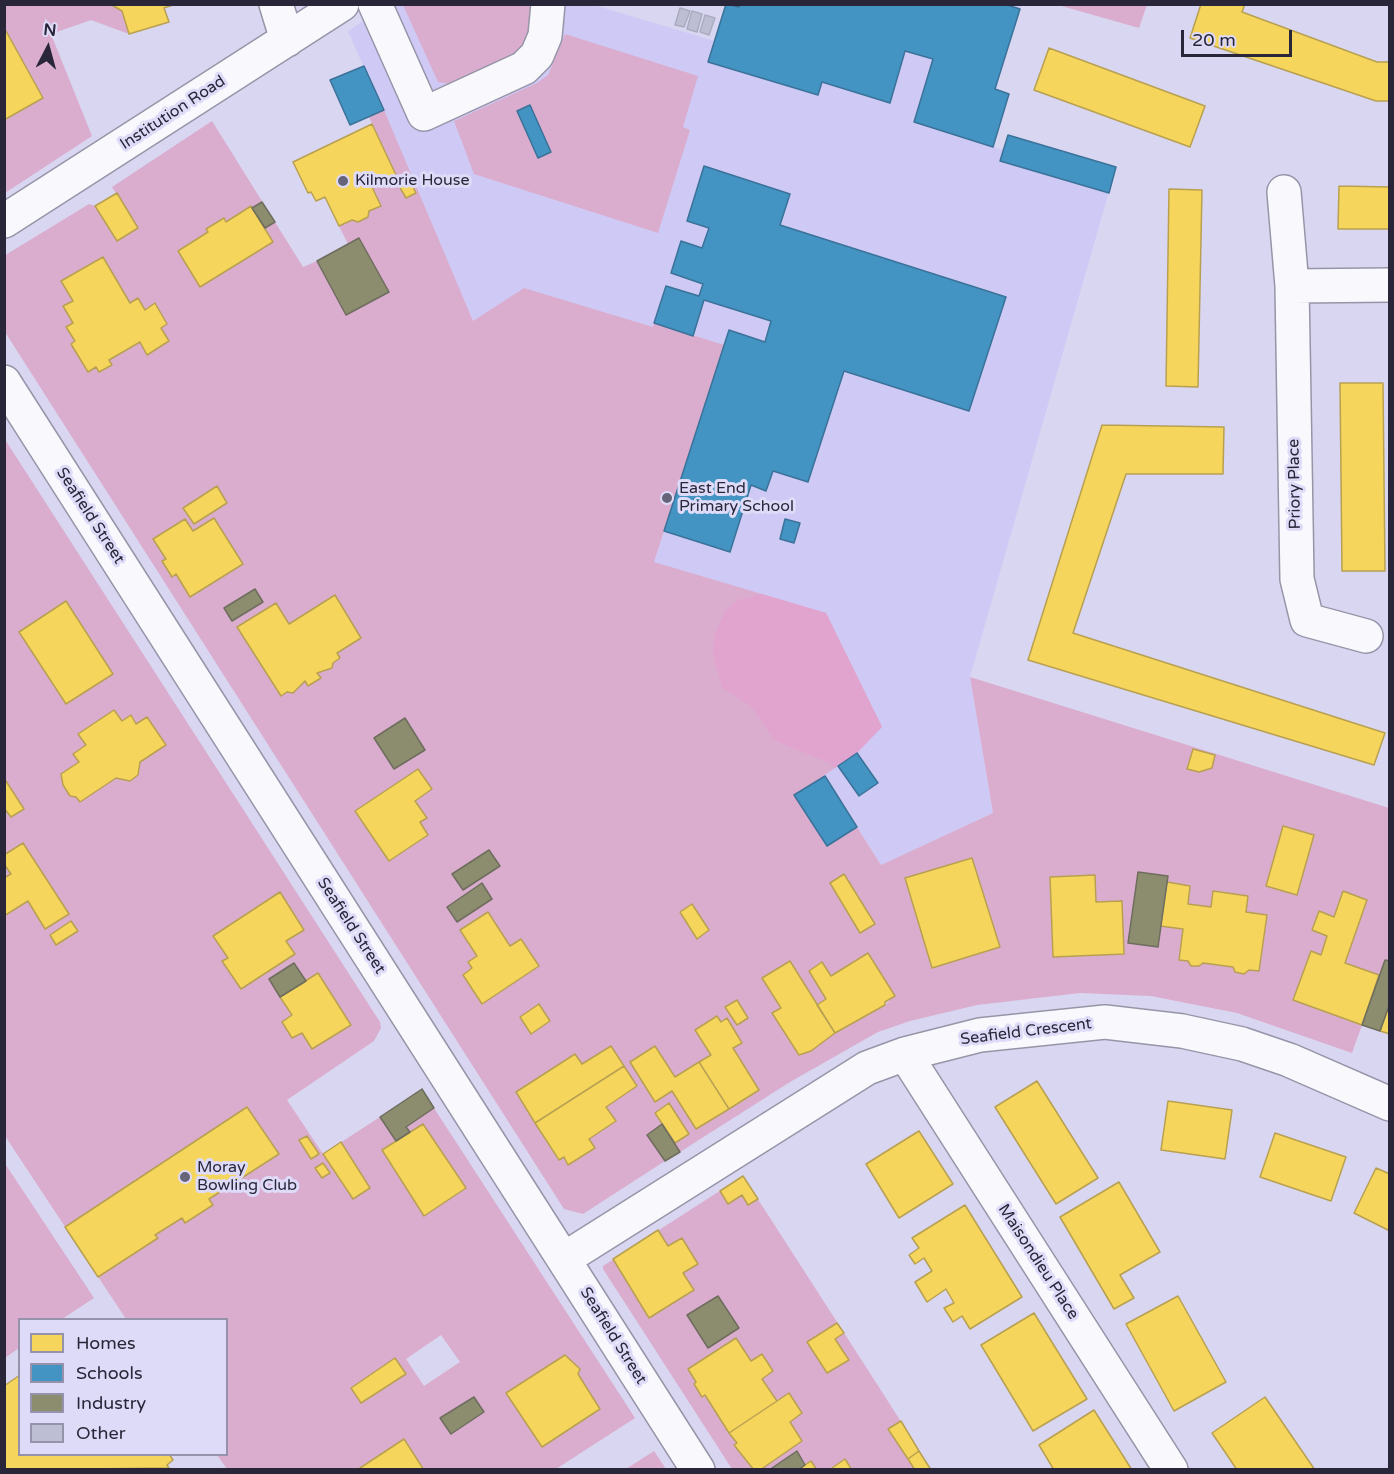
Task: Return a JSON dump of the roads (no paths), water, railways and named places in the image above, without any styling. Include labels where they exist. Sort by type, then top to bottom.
[{"type":"street","points":[[276,4],[287,40]]},
{"type":"street","name":"Institution Road","points":[[4,221],[342,4]]},
{"type":"street","points":[[375,4],[424,114],[524,68],[537,55],[545,36],[548,4]]},
{"type":"street","name":"Priory Place","points":[[1284,192],[1292,286],[1297,579],[1307,620],[1366,636]]},
{"type":"street","points":[[1292,286],[1389,285]]},
{"type":"street","name":"Seafield Street","points":[[4,382],[698,1470]]},
{"type":"street","name":"Seafield Crescent","points":[[564,1259],[856,1075],[904,1054],[964,1038],[1008,1030],[1089,1023],[1128,1024],[1182,1031],[1242,1044],[1310,1069],[1389,1104]]},
{"type":"street","name":"Maisondieu Place","points":[[904,1054],[1171,1470]]},
{"type":"place","name":"Kilmorie House","points":[[343,181]]},
{"type":"place","name":"East End Primary School","points":[[667,498]]},
{"type":"place","name":"Moray Bowling Club","points":[[185,1177]]}]
